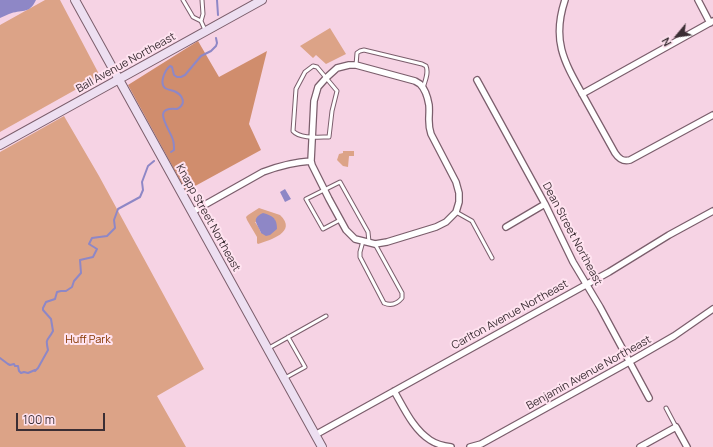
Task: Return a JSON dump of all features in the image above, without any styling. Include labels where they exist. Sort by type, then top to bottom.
[{"type":"main road","name":"Knapp Street Northeast","points":[[75,0],[322,447]]},
{"type":"main road","name":"Ball Avenue Northeast","points":[[0,145],[262,0]]},
{"type":"street","points":[[565,0],[559,24],[560,45],[568,70],[615,154],[619,158],[626,161],[630,160],[713,115]]},
{"type":"street","points":[[582,94],[712,22],[698,0]]},
{"type":"street","points":[[356,65],[415,81],[420,84],[423,89],[429,105],[428,120],[431,134],[456,182],[459,193],[459,202],[456,212],[446,222],[436,227],[387,242],[375,244],[355,239],[346,230],[340,220],[311,161],[314,101],[318,87],[337,68],[356,65]]},
{"type":"street","name":"Dean Street Northeast","points":[[477,80],[545,204],[573,262],[600,307],[649,398]]},
{"type":"street","points":[[192,212],[272,168],[311,161]]},
{"type":"street","points":[[506,227],[545,204]]},
{"type":"street","name":"Carlton Avenue Northeast","points":[[315,435],[609,272],[669,235],[713,211]]},
{"type":"street","name":"Benjamin Avenue Northeast","points":[[470,447],[481,444],[629,362],[674,336],[713,309]]},
{"type":"street","points":[[394,391],[410,419],[419,431],[431,441],[451,447]]},
{"type":"street","points":[[640,447],[676,427],[687,447]]},
{"type":"lane","points":[[184,0],[193,18],[201,21]]},
{"type":"lane","points":[[202,0],[203,14],[201,21],[206,31]]},
{"type":"lane","points":[[356,65],[357,53],[364,50],[422,64],[426,66],[427,74],[423,89]]},
{"type":"lane","points":[[313,66],[317,67],[337,90],[332,111],[329,137],[312,137],[298,135],[293,131],[296,89],[305,72],[313,66]]},
{"type":"lane","points":[[340,220],[323,229],[306,199],[340,182],[368,232],[366,241],[360,252],[360,257],[384,303],[392,305],[402,298],[402,293],[375,244]]},
{"type":"lane","points":[[456,212],[472,221],[492,258]]},
{"type":"lane","points":[[267,348],[326,316]]},
{"type":"lane","points":[[284,378],[305,367],[288,337]]},
{"type":"lane","points":[[666,408],[676,427]]},
{"type":"green space","points":[[45,0],[60,0],[100,76],[0,132],[0,25]]},
{"type":"green space","points":[[330,28],[346,54],[326,64],[316,55],[313,58],[300,46]]},
{"type":"green space","name":"Huff Park","points":[[64,116],[99,176],[204,369],[157,396],[186,447],[0,447],[0,152]]},
{"type":"green space","points":[[343,151],[354,151],[354,156],[349,156],[348,167],[343,166],[337,160],[339,154],[343,153]]},
{"type":"green space","points":[[259,208],[280,215],[285,221],[286,226],[284,231],[275,238],[258,244],[257,237],[247,220],[246,217]],"holes":[[[275,219],[261,233],[255,222]]]},
{"type":"shaded area","points":[[0,0],[36,0],[28,10],[8,14],[0,18]]},
{"type":"shaded area","points":[[198,41],[219,77],[267,51],[249,124],[261,150],[186,191],[128,85]]},
{"type":"shaded area","points":[[285,189],[291,199],[285,202],[280,192]]},
{"type":"shaded area","points":[[263,213],[274,218],[277,225],[277,229],[270,235],[266,236],[261,233],[256,222],[257,217]]},
{"type":"waterway","points":[[217,0],[218,15]]},
{"type":"waterway","points":[[171,152],[174,150],[173,141],[163,115],[165,111],[169,109],[177,109],[180,107],[183,100],[180,95],[174,91],[166,89],[163,86],[166,70],[170,66],[172,67],[174,75],[177,77],[185,75],[201,56],[211,51],[216,46],[216,38]]},
{"type":"waterway","points":[[0,358],[10,365],[14,364],[15,366],[18,366],[21,373],[35,371],[38,368],[48,350],[47,341],[53,331],[51,319],[43,310],[46,302],[55,299],[57,292],[66,291],[72,287],[74,281],[81,273],[80,260],[93,257],[97,249],[89,244],[92,238],[107,236],[115,228],[114,220],[118,209],[140,197],[143,190],[142,182],[148,166],[154,161]]}]
